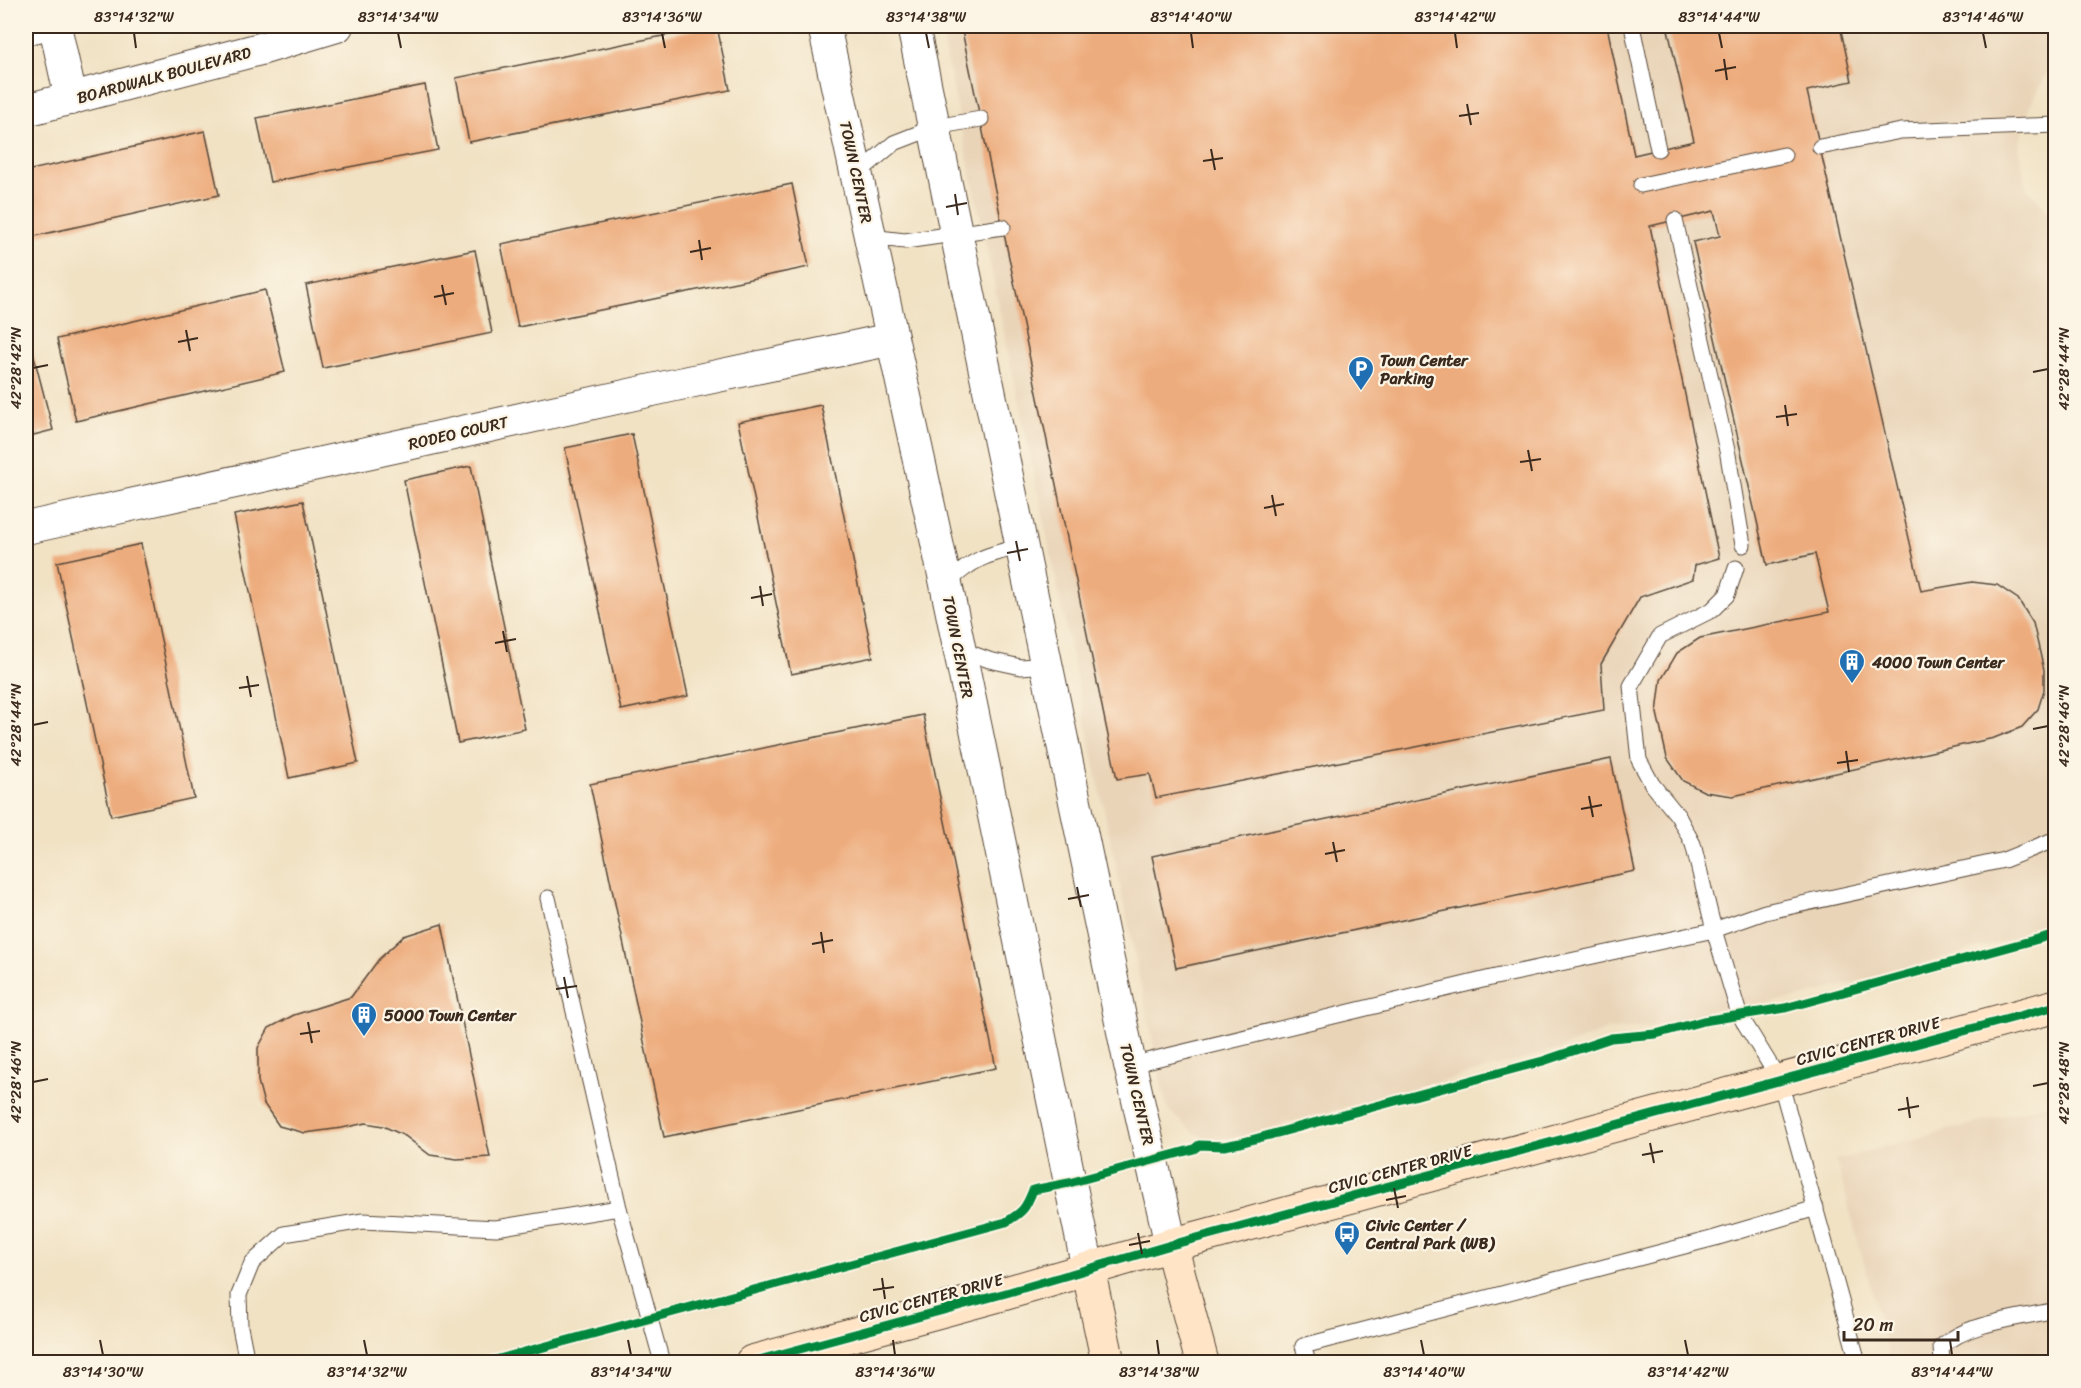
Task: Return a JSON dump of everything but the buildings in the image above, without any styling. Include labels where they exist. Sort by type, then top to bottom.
[{"type":"street","points":[[26,29],[38,26]]},
{"type":"street","points":[[54,26],[71,99]]},
{"type":"street","name":"BOARDWALK BOULEVARD","points":[[26,110],[264,48],[337,26]]},
{"type":"street","name":"TOWN CENTER","points":[[824,26],[945,584],[1088,1269]]},
{"type":"street","name":"TOWN CENTER","points":[[913,26],[1130,1065],[1171,1245]]},
{"type":"street","name":"RODEO COURT","points":[[26,528],[653,389],[891,339]]},
{"type":"street","name":"CIVIC CENTER DRIVE","points":[[752,1362],[824,1349],[1171,1245],[2055,1006]]},
{"type":"street","points":[[1171,1245],[1202,1362]]},
{"type":"street","points":[[1088,1269],[1108,1362]]},
{"type":"lane","points":[[1632,26],[1658,149]]},
{"type":"lane","points":[[857,174],[894,143],[935,127],[981,119]]},
{"type":"lane","points":[[1820,147],[1901,131],[2055,125]]},
{"type":"lane","points":[[1641,185],[1784,155]]},
{"type":"lane","points":[[1675,220],[1728,455],[1743,545]]},
{"type":"lane","points":[[870,237],[904,241],[1003,227]]},
{"type":"lane","points":[[945,584],[966,565],[987,555],[1022,546]]},
{"type":"lane","points":[[1736,568],[1727,595],[1712,610],[1660,636],[1631,686],[1639,760],[1652,784],[1678,816],[1694,844],[1714,930],[1739,1014],[1780,1081],[1858,1362]]},
{"type":"lane","points":[[958,650],[1021,667],[1047,665]]},
{"type":"lane","points":[[1130,1065],[1491,978],[1714,930],[1765,912],[2004,860],[2055,839]]},
{"type":"lane","points":[[548,898],[619,1208],[662,1362]]},
{"type":"lane","points":[[247,1362],[240,1327],[239,1295],[252,1263],[284,1234],[363,1221],[496,1228],[619,1208]]},
{"type":"lane","points":[[1308,1362],[1304,1346],[1715,1238],[1816,1208]]},
{"type":"lane","points":[[1942,1362],[1941,1347],[1953,1337],[1984,1326],[2055,1310]]},
{"type":"shaded area","points":[[940,26],[2055,26],[2055,65],[2049,70],[2030,105],[2019,146],[2026,187],[2056,220],[2055,927],[1798,998],[1703,1014],[1651,1027],[1610,1029],[1557,1050],[1234,1138],[1209,1139],[1194,1133],[1167,1109]]},
{"type":"shaded area","points":[[2055,1102],[2055,1362],[1891,1362],[1836,1160]]},
{"type":"cycle path","points":[[488,1362],[1006,1222],[1023,1209],[1033,1190],[1069,1183],[1194,1149],[1199,1145],[1224,1146],[1240,1143],[1543,1061],[1611,1038],[1656,1034],[1703,1021],[1785,1008],[2056,934]]},
{"type":"cycle path","points":[[752,1362],[1006,1293],[1171,1245],[2056,1006]]},
{"type":"place","name":"Town Center Parking","points":[[1361,392]]},
{"type":"place","name":"4000 Town Center","points":[[1852,685]]},
{"type":"place","name":"5000 Town Center","points":[[364,1038]]},
{"type":"place","name":"Civic Center / Central Park (WB)","points":[[1347,1257]]}]
